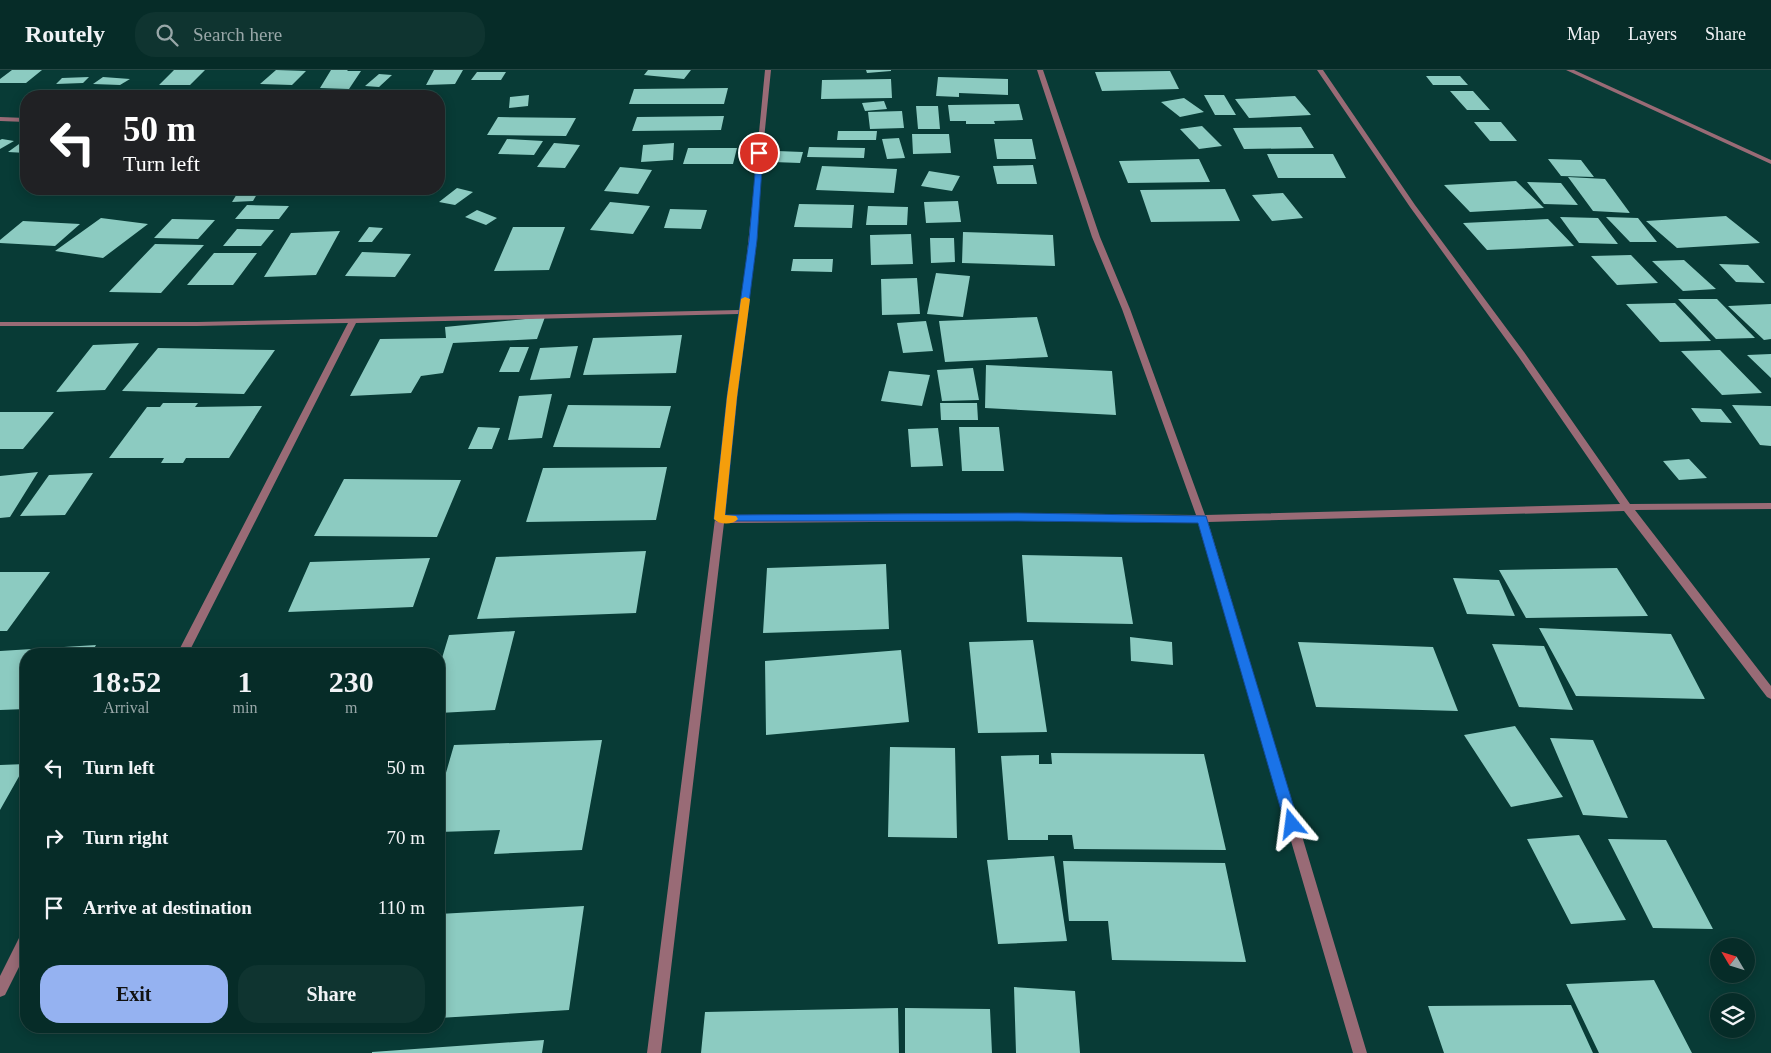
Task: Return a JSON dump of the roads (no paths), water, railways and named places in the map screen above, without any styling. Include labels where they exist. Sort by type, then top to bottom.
[{"type":"street","points":[[654,1053],[720,519],[732,397],[753,240],[768,70]]},
{"type":"street","points":[[1040,70],[1096,237],[1126,309],[1202,519],[1360,1053]]},
{"type":"street","points":[[1320,70],[1412,206],[1521,354],[1627,507],[1771,694]]},
{"type":"street","points":[[1569,70],[1771,162]]},
{"type":"street","points":[[0,119],[20,120]]},
{"type":"street","points":[[0,324],[197,324],[743,312]]},
{"type":"street","points":[[185,648],[354,320]]},
{"type":"street","points":[[720,519],[1018,517],[1202,519],[1627,507],[1771,506]]},
{"type":"street","points":[[0,990],[20,951]]}]
